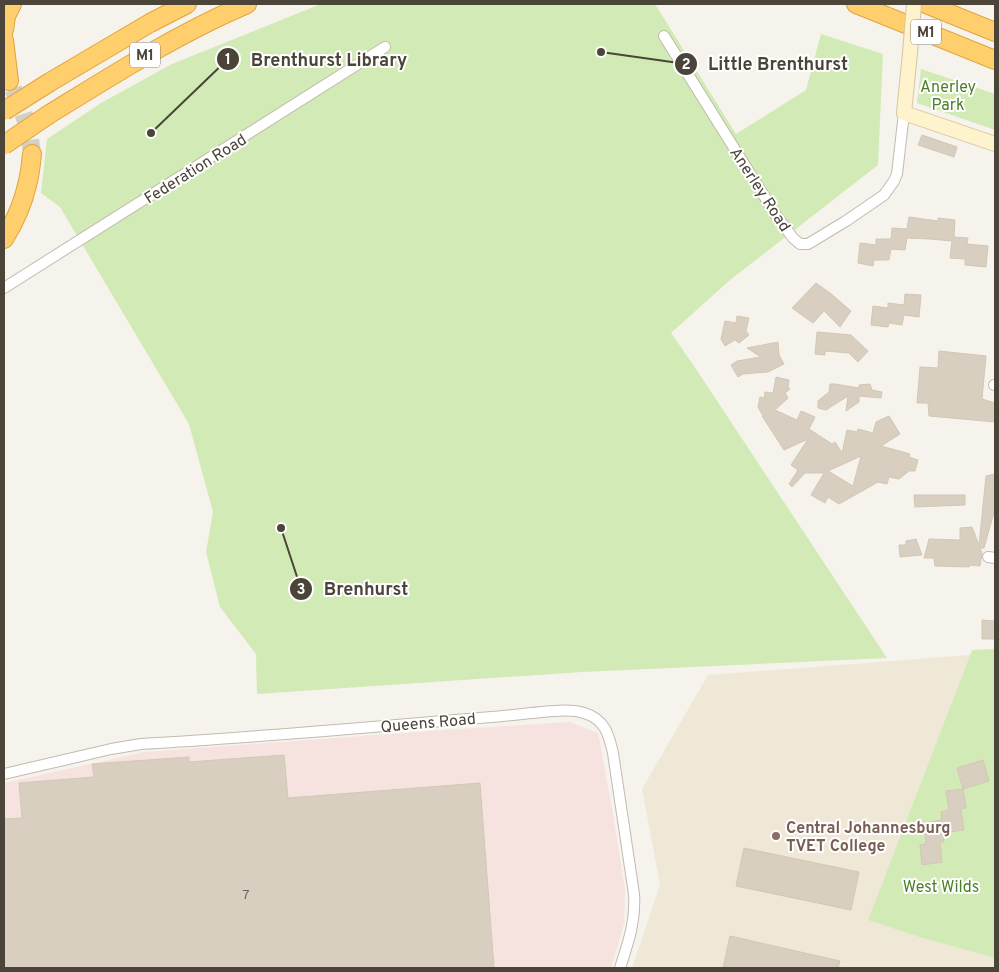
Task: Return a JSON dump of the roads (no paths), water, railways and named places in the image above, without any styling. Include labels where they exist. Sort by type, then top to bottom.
[{"type":"highway","points":[[4,30],[6,16],[12,4]]},
{"type":"highway","name":"M1","points":[[4,111],[150,23],[187,4]]},
{"type":"highway","name":"M1","points":[[4,145],[48,114],[162,45],[189,30],[247,4]]},
{"type":"highway","name":"M1","points":[[856,4],[995,60]]},
{"type":"highway","name":"M1","points":[[926,4],[995,32]]},
{"type":"highway","points":[[4,40],[9,81]]},
{"type":"highway","points":[[4,239],[21,206],[27,185],[32,154]]},
{"type":"street","name":"Anerley Road","points":[[664,36],[776,215],[793,238],[800,244],[808,244],[884,195],[897,174],[914,4]]},
{"type":"street","name":"Federation Road","points":[[4,288],[385,48]]},
{"type":"street","points":[[904,114],[995,144]]},
{"type":"street","name":"Queens Road","points":[[4,774],[111,748],[141,744],[554,711],[583,712],[601,723],[609,736],[634,894],[634,922],[620,968]]},
{"type":"tunnel","points":[[13,89],[29,131],[32,154]]},
{"type":"place","name":"Little Brenthurst","points":[[601,52]]},
{"type":"place","name":"Brenthurst Library","points":[[151,133]]},
{"type":"place","name":"Brenhurst","points":[[281,528]]},
{"type":"place","name":"Central Johannesburg TVET College","points":[[776,836]]},
{"type":"park label","name":"Anerley Park","points":[[948,95]]},
{"type":"park label","name":"West Wilds","points":[[941,886]]}]
